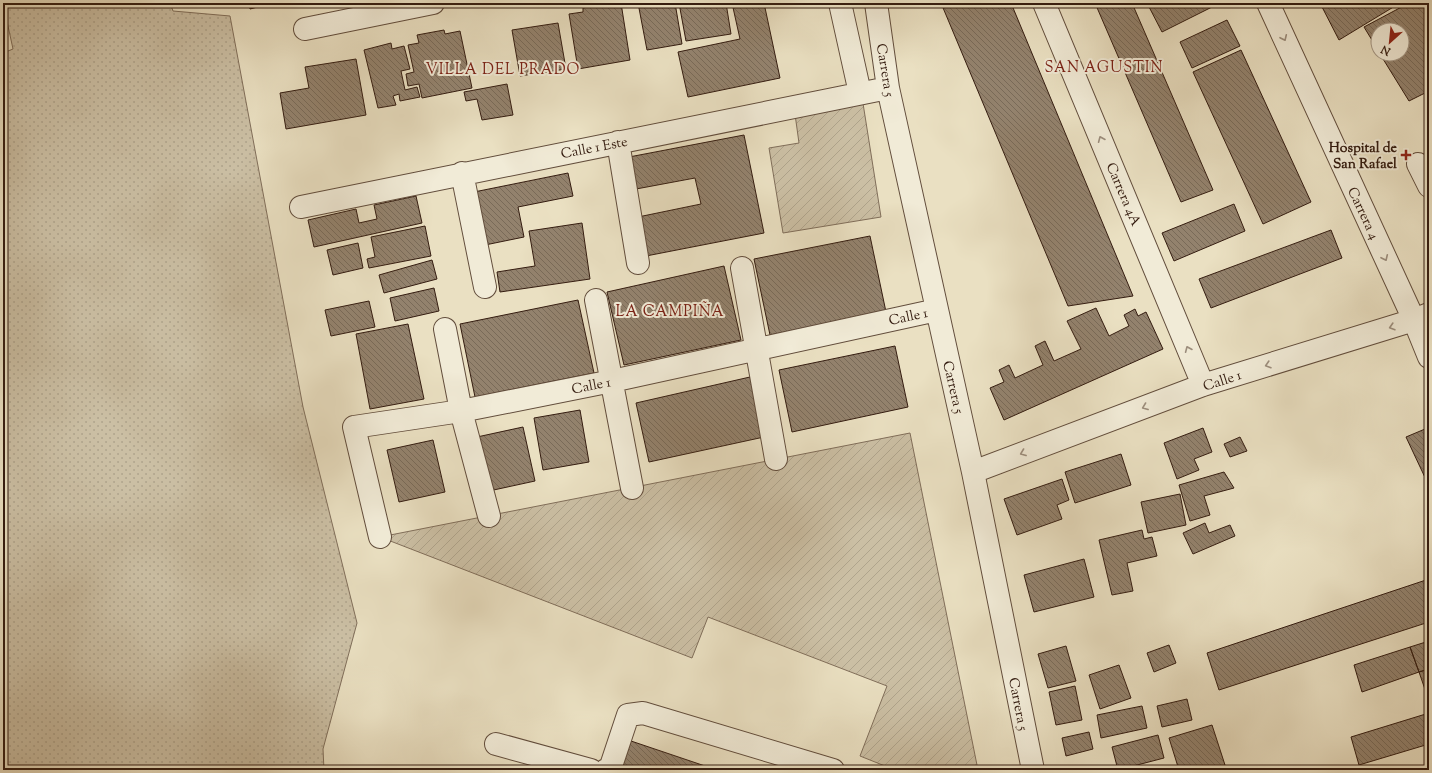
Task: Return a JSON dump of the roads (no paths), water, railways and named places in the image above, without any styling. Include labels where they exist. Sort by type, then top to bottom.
[{"type":"street","points":[[305,29],[402,6],[433,3]]},
{"type":"street","points":[[840,3],[860,93]]},
{"type":"street","name":"Carrera 5","points":[[876,3],[888,88],[973,472],[1033,770]]},
{"type":"street","name":"Carrera 4A","points":[[1044,3],[1203,385]]},
{"type":"street","name":"Carrera 4","points":[[1268,3],[1421,317],[1429,358]]},
{"type":"street","name":"Calle 1 Este","points":[[301,207],[462,173],[888,88]]},
{"type":"street","points":[[618,142],[638,263]]},
{"type":"street","points":[[1418,164],[1429,186]]},
{"type":"street","points":[[462,173],[486,288]]},
{"type":"street","points":[[742,268],[776,459]]},
{"type":"street","points":[[596,300],[632,488]]},
{"type":"street","name":"Calle 1","points":[[380,537],[354,427],[461,411],[612,381],[937,310]]},
{"type":"street","name":"Calle 1","points":[[973,472],[1203,385],[1421,317]]},
{"type":"street","points":[[445,329],[461,411],[488,516]]},
{"type":"street","points":[[606,770],[610,769],[628,715],[643,713],[833,770]]},
{"type":"street","points":[[496,744],[591,770]]},
{"type":"place","name":"Hospital de San Rafael","points":[[1406,155]]},
{"type":"district","name":"SAN AGUSTIN","points":[[1104,67]]},
{"type":"district","name":"VILLA DEL PRADO","points":[[503,69]]},
{"type":"district","name":"LA CAMPIÑA","points":[[670,311]]}]
